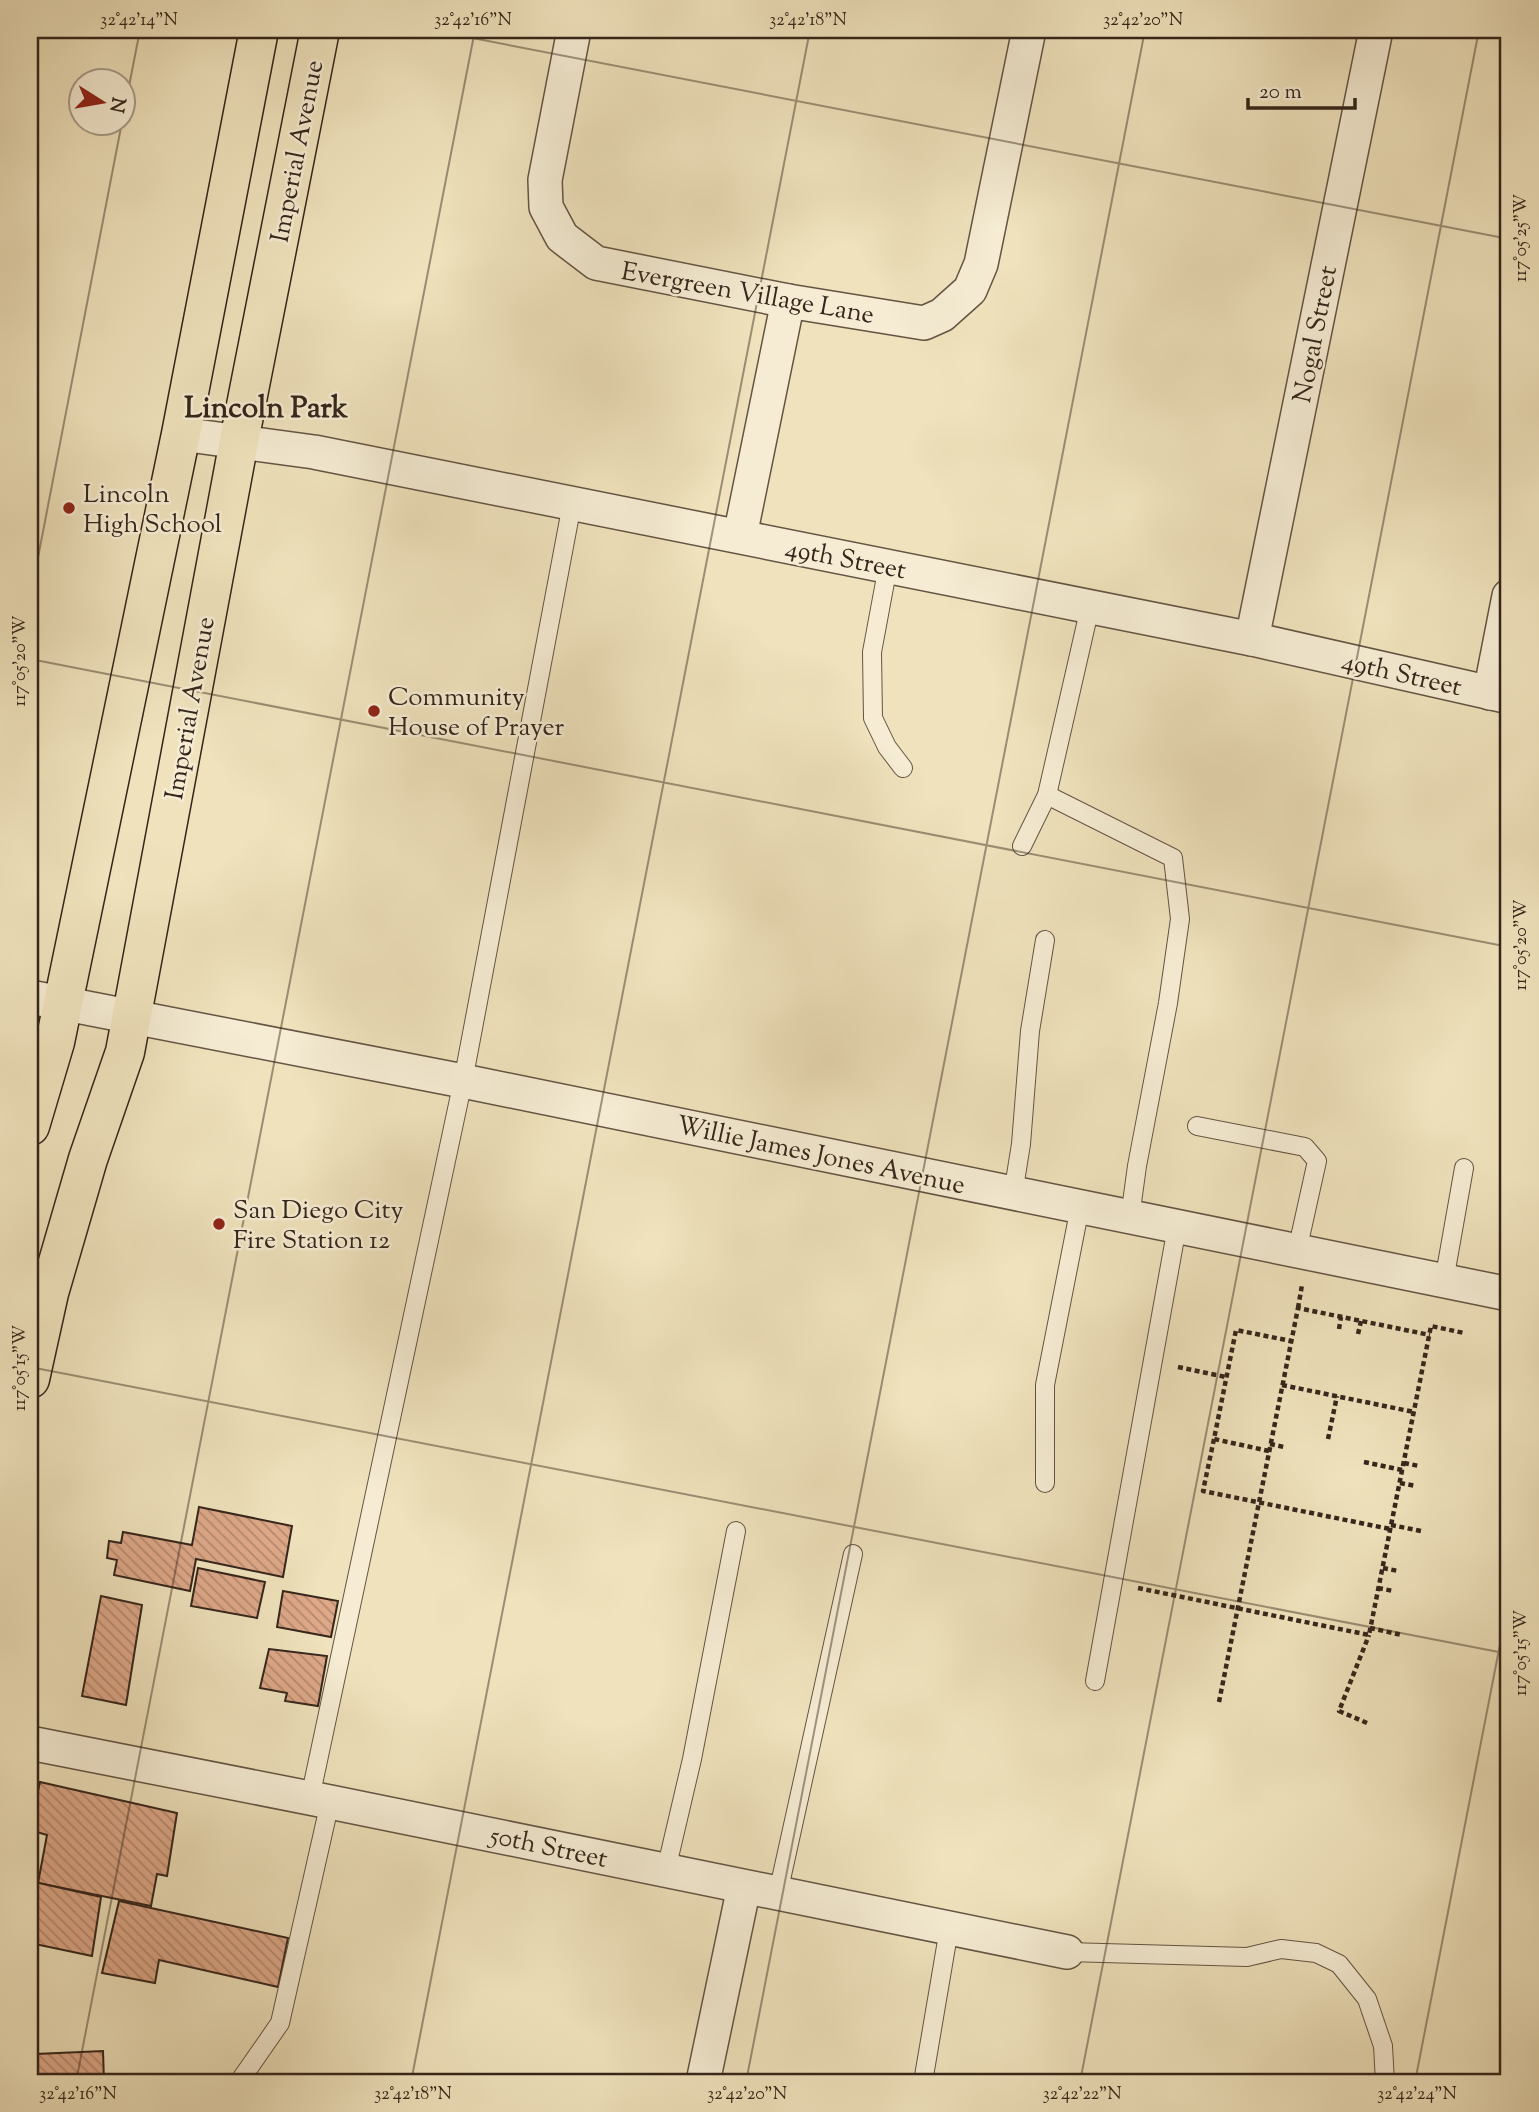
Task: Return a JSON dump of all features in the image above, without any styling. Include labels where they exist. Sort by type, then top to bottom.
[{"type":"main road","points":[[30,1126],[55,1042],[46,1000],[181,434],[259,30]]},
{"type":"main road","name":"Imperial Avenue","points":[[30,1379],[49,1293],[88,1159],[122,1063],[132,1017],[239,441],[320,30]]},
{"type":"street","name":"Evergreen Village Lane","points":[[574,30],[545,180],[546,207],[562,237],[596,263],[788,301],[924,323],[942,315],[970,290],[981,264],[1029,30]]},
{"type":"street","name":"Nogal Street","points":[[1252,639],[1376,30]]},
{"type":"street","points":[[740,537],[788,301]]},
{"type":"street","name":"49th Street","points":[[181,434],[306,450],[1252,639],[1500,695]]},
{"type":"street","points":[[1500,695],[1509,596]]},
{"type":"street","name":"Willie James Jones Avenue","points":[[46,1000],[463,1081],[1509,1294]]},
{"type":"street","name":"50th Street","points":[[30,1743],[1067,1952]]},
{"type":"street","points":[[704,2082],[744,1887]]},
{"type":"lane","points":[[239,2082],[280,2023],[320,1800],[463,1081],[572,504]]},
{"type":"lane","points":[[888,566],[872,652],[873,718],[887,747],[903,768]]},
{"type":"lane","points":[[1022,846],[1047,795],[1090,607]]},
{"type":"lane","points":[[1047,795],[1173,858],[1180,919],[1130,1217]]},
{"type":"lane","points":[[1013,1194],[1030,1031],[1045,940]]},
{"type":"lane","points":[[1197,1126],[1306,1147],[1317,1160],[1297,1251]]},
{"type":"lane","points":[[1444,1281],[1464,1168]]},
{"type":"lane","points":[[1045,1483],[1045,1385],[1080,1207]]},
{"type":"lane","points":[[1095,1681],[1177,1227]]},
{"type":"lane","points":[[666,1870],[692,1759],[736,1531]]},
{"type":"lane","points":[[778,1893],[853,1554]]},
{"type":"lane","points":[[923,2082],[949,1929]]},
{"type":"lane","points":[[1067,1952],[1247,1958],[1281,1949],[1316,1954],[1339,1964],[1367,1999],[1382,2046],[1385,2082]]},
{"type":"path","points":[[1219,1702],[1300,1297]]},
{"type":"path","points":[[1298,1308],[1430,1335]]},
{"type":"path","points":[[1339,1329],[1341,1317]]},
{"type":"path","points":[[1358,1334],[1361,1321]]},
{"type":"path","points":[[1367,1723],[1339,1712],[1370,1632],[1432,1326],[1464,1333]]},
{"type":"path","points":[[1291,1341],[1236,1330],[1203,1491],[1421,1531]]},
{"type":"path","points":[[1153,1362],[1226,1377]]},
{"type":"path","points":[[1282,1385],[1414,1412]]},
{"type":"path","points":[[1328,1439],[1336,1396]]},
{"type":"path","points":[[1214,1440],[1269,1451]]},
{"type":"path","points":[[1270,1444],[1284,1447]]},
{"type":"path","points":[[1364,1462],[1402,1470]]},
{"type":"path","points":[[1404,1463],[1419,1466]]},
{"type":"path","points":[[1400,1483],[1416,1486]]},
{"type":"path","points":[[1383,1568],[1398,1571]]},
{"type":"path","points":[[1113,1583],[1370,1632],[1402,1635]]},
{"type":"path","points":[[1378,1588],[1393,1591]]},
{"type":"building","points":[[199,1507],[292,1526],[283,1577],[196,1559],[190,1591],[114,1575],[117,1560],[107,1558],[109,1541],[121,1543],[123,1532],[192,1545]]},
{"type":"building","points":[[198,1568],[265,1582],[257,1618],[191,1606]]},
{"type":"building","points":[[283,1591],[338,1601],[331,1637],[277,1627]]},
{"type":"building","points":[[101,1596],[142,1605],[126,1705],[82,1696]]},
{"type":"building","points":[[269,1649],[327,1656],[318,1706],[285,1701],[287,1693],[260,1688]]},
{"type":"building","points":[[40,1782],[177,1813],[167,1876],[157,1874],[151,1906],[38,1883],[47,1835],[30,1830],[30,1827]]},
{"type":"building","points":[[30,1881],[101,1897],[92,1956],[30,1943]]},
{"type":"building","points":[[119,1901],[288,1938],[278,1987],[159,1960],[155,1983],[102,1973]]},
{"type":"building","points":[[103,2051],[104,2082],[36,2082],[36,2054]]},
{"type":"place","name":"Lincoln High School","points":[[69,508]]},
{"type":"place","name":"Community House of Prayer","points":[[374,711]]},
{"type":"place","name":"San Diego City Fire Station 12","points":[[219,1224]]},
{"type":"district","name":"Lincoln Park","points":[[266,407]]}]
